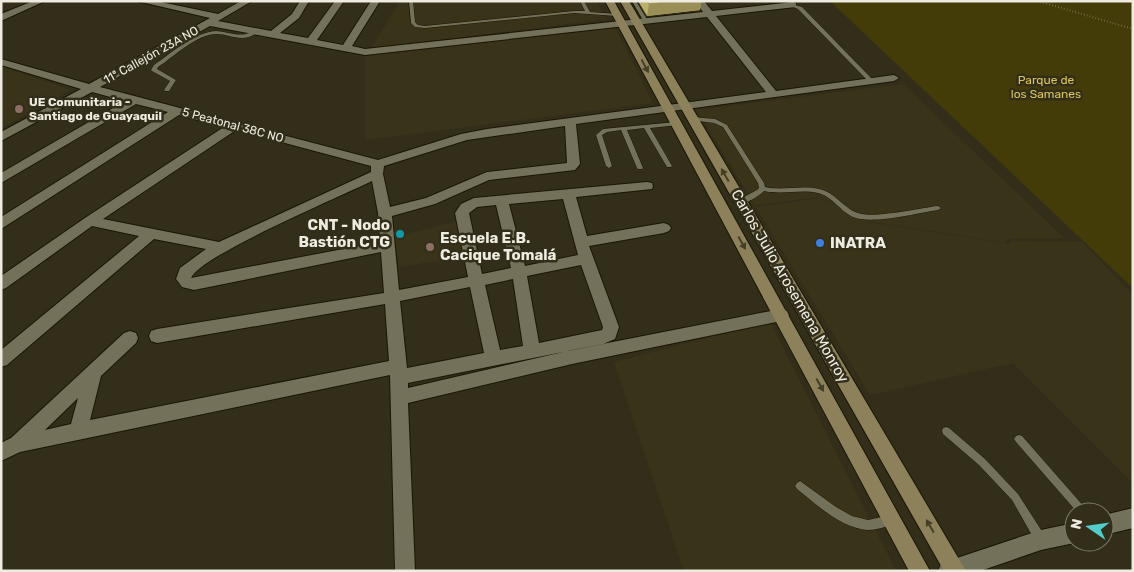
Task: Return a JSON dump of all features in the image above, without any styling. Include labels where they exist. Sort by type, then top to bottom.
[{"type":"main road","name":"Carlos Julio Arosemena Monroy","points":[[609,1],[630,20],[692,119],[953,570]]},
{"type":"main road","name":"Carlos Julio Arosemena Monroy","points":[[624,1],[630,20],[676,124],[920,571]]},
{"type":"street","points":[[1,18],[40,1]]},
{"type":"street","name":"11º Callejón 23A NO","points":[[1,137],[248,1]]},
{"type":"street","points":[[272,35],[297,15],[305,1]]},
{"type":"street","points":[[310,42],[340,1]]},
{"type":"street","points":[[344,49],[376,1]]},
{"type":"street","points":[[699,1],[774,94]]},
{"type":"street","points":[[148,2],[220,18]]},
{"type":"street","points":[[211,23],[365,52],[630,20],[708,14],[791,3]]},
{"type":"street","name":"5 Peatonal 38C NO","points":[[1,62],[89,89],[236,125],[378,169]]},
{"type":"street","points":[[388,246],[194,284],[187,283],[183,279],[184,272],[190,266],[220,247],[378,169],[465,137],[894,78]]},
{"type":"street","points":[[1,179],[135,100]]},
{"type":"street","points":[[1,224],[179,110]]},
{"type":"street","points":[[385,213],[430,201],[488,176],[572,167],[574,164],[570,122]]},
{"type":"street","points":[[1,284],[90,221],[236,125]]},
{"type":"street","points":[[378,169],[385,213],[399,372],[405,571]]},
{"type":"street","points":[[473,181],[479,203]]},
{"type":"street","points":[[494,358],[462,213],[466,207],[501,200],[647,186]]},
{"type":"street","points":[[6,445],[399,372],[494,358],[603,337],[609,334],[610,327],[586,259],[568,193]]},
{"type":"street","points":[[501,200],[519,271],[532,350]]},
{"type":"street","points":[[90,221],[220,247]]},
{"type":"street","points":[[581,242],[664,228]]},
{"type":"street","points":[[1,360],[152,233]]},
{"type":"street","points":[[157,336],[393,296],[586,259]]},
{"type":"street","points":[[400,397],[572,357],[781,315]]},
{"type":"street","points":[[6,445],[93,373],[130,338]]},
{"type":"street","points":[[78,431],[93,373]]},
{"type":"street","points":[[1114,523],[1133,518]]},
{"type":"street","points":[[953,570],[1042,540],[1064,535]]},
{"type":"lane","points":[[411,1],[413,23],[417,26],[425,27],[574,12],[630,20],[634,1]]},
{"type":"lane","points":[[582,1],[588,13]]},
{"type":"lane","points":[[791,3],[800,8],[871,80]]},
{"type":"lane","points":[[168,90],[173,80],[154,70],[156,66],[202,36],[215,33],[244,38],[256,32]]},
{"type":"lane","points":[[692,119],[715,120],[725,126],[761,183],[762,188]]},
{"type":"lane","points":[[609,166],[599,136],[605,130],[676,124]]},
{"type":"lane","points":[[646,126],[669,166]]},
{"type":"lane","points":[[623,128],[640,168]]},
{"type":"lane","points":[[740,202],[759,192],[762,188]]},
{"type":"lane","points":[[762,188],[781,193],[818,191],[826,194],[850,212],[865,217],[938,208]]},
{"type":"lane","points":[[946,431],[982,462],[1015,497],[1042,540]]},
{"type":"lane","points":[[1019,439],[1074,502]]},
{"type":"lane","points":[[800,486],[836,512],[855,522],[870,525],[893,520]]},
{"type":"path","points":[[1038,1],[1133,29]]},
{"type":"shaded area","points":[[400,1],[597,1],[607,19],[371,49]]},
{"type":"shaded area","points":[[615,28],[653,103],[365,140],[365,56]]},
{"type":"shaded area","name":"UE Comunitaria - Santiago de Guayaquil","points":[[3,67],[71,90],[1,128],[1,68]]},
{"type":"shaded area","points":[[903,84],[1064,238],[1006,239],[1007,243],[867,221],[820,197],[755,205],[697,110]]},
{"type":"shaded area","name":"INATRA","points":[[820,198],[868,222],[1010,244],[1010,241],[1082,242],[1133,295],[1133,483],[1013,363],[870,395],[756,207]]},
{"type":"shaded area","name":"Escuela E.B. Cacique Tomalá","points":[[458,221],[466,256],[399,267],[394,237]]},
{"type":"shaded area","points":[[770,322],[895,569],[684,571],[614,362]]},
{"type":"green space","name":"Parque de los Samanes","points":[[830,1],[1133,1],[1133,288]]},
{"type":"building","points":[[647,1],[673,1],[649,4]]},
{"type":"place","name":"UE Comunitaria - Santiago de Guayaquil","points":[[19,109]]},
{"type":"place","name":"CNT - Nodo Bastión CTG","points":[[400,234]]},
{"type":"place","name":"INATRA","points":[[820,243]]},
{"type":"place","name":"Escuela E.B. Cacique Tomalá","points":[[430,247]]}]
